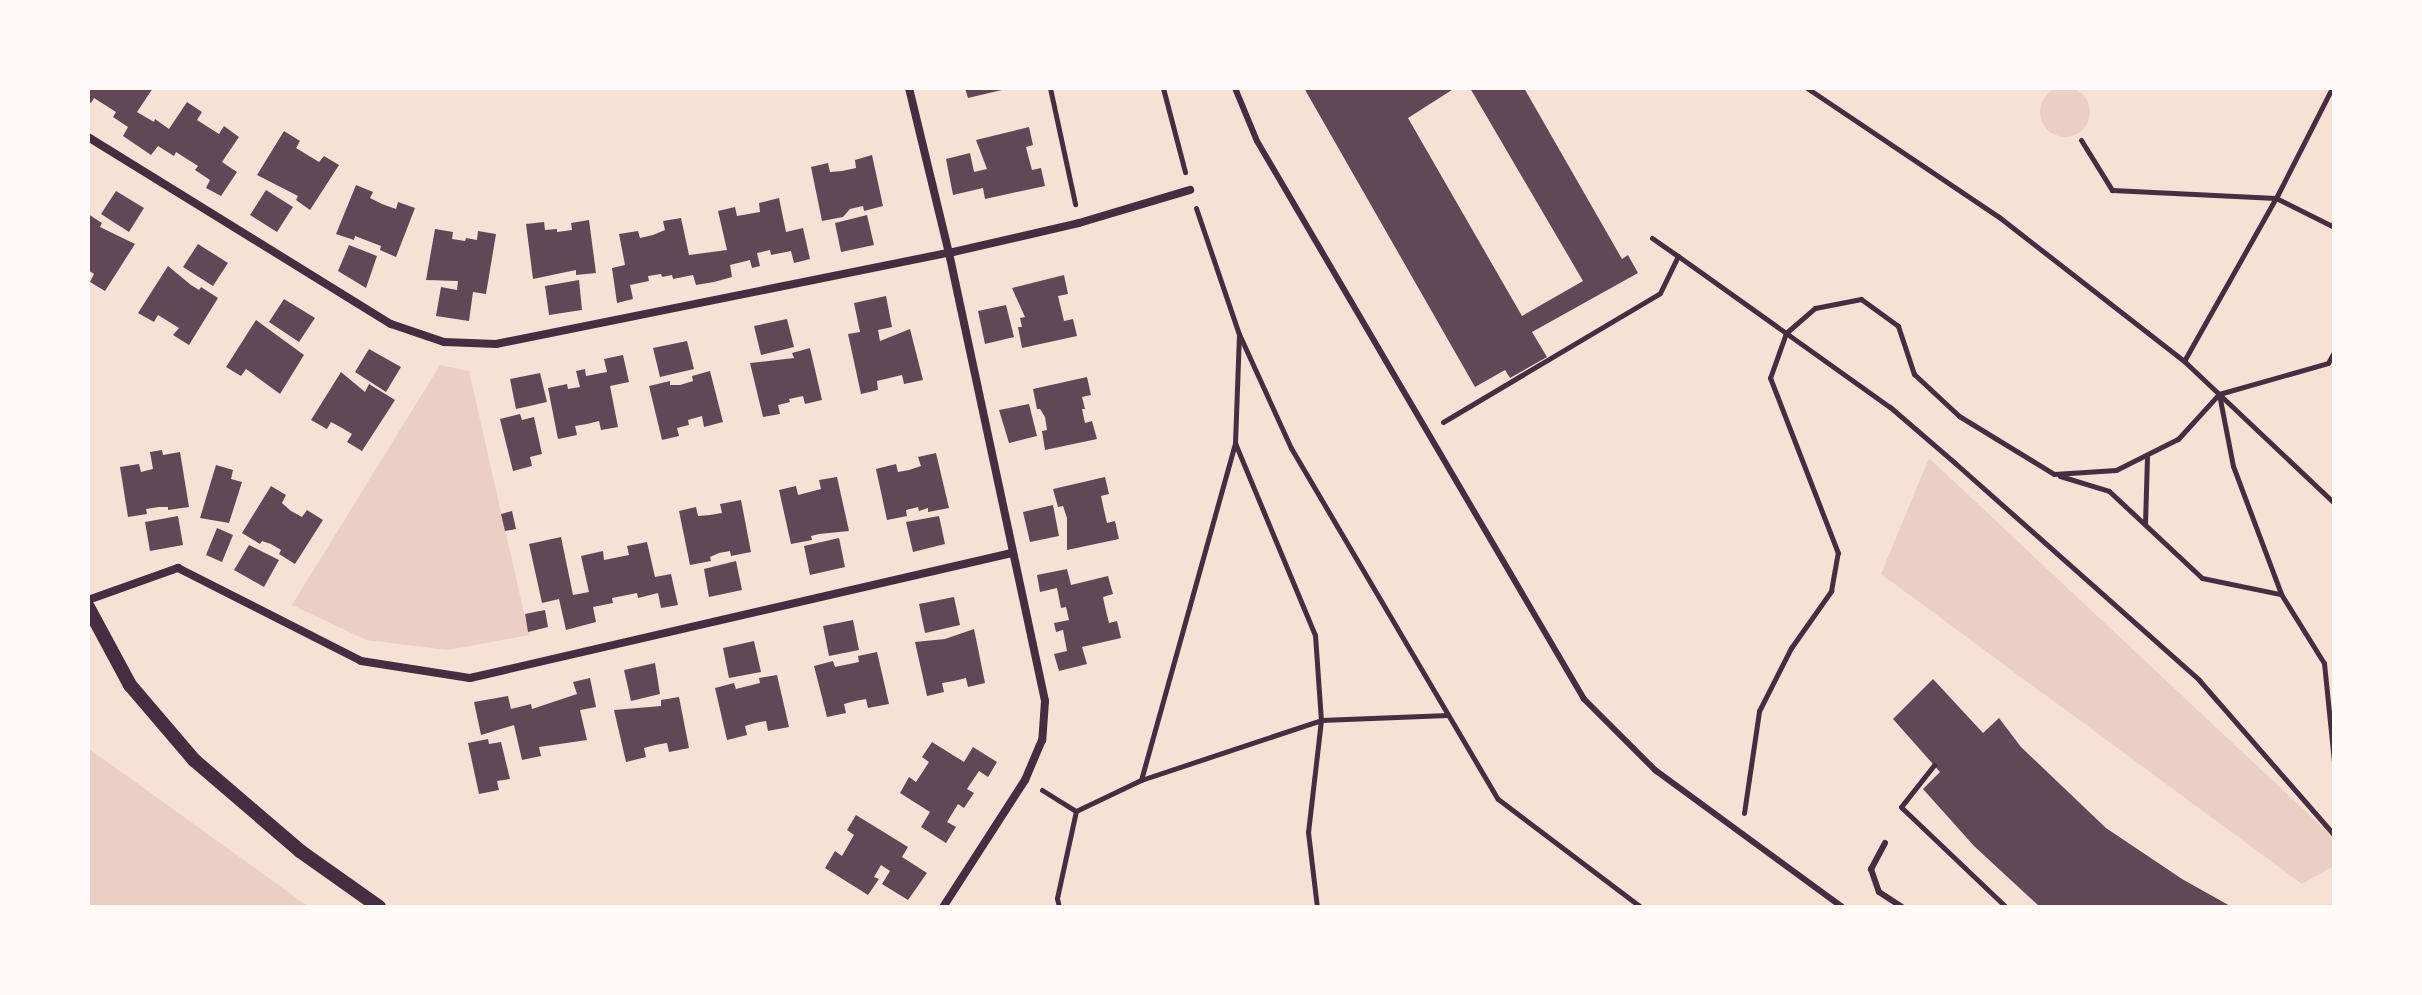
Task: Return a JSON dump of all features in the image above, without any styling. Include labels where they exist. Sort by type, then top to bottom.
[{"type":"street","points":[[909,88],[949,253],[1045,701],[1042,740],[1025,780],[943,907]]},
{"type":"street","points":[[88,137],[391,324],[444,342],[496,344],[949,253],[1079,223],[1190,190]]},
{"type":"street","points":[[88,600],[178,568],[361,661],[470,678],[1012,553]]},
{"type":"street","points":[[88,607],[130,685],[194,760],[300,851],[379,907]]},
{"type":"lane","points":[[1235,88],[1257,141],[1584,699],[1655,770],[1842,907]]},
{"type":"lane","points":[[1885,843],[1871,869],[1879,892],[1902,907]]},
{"type":"path","points":[[1050,88],[1079,223]]},
{"type":"path","points":[[1163,88],[1190,190],[1239,334],[1291,448],[1498,799],[1641,907]]},
{"type":"path","points":[[1807,88],[1999,217],[2184,361],[2334,503]]},
{"type":"path","points":[[2184,361],[2276,198],[2332,88]]},
{"type":"path","points":[[2081,140],[2112,190],[2276,198],[2334,227]]},
{"type":"path","points":[[1652,238],[1890,407],[2199,680],[2334,835]]},
{"type":"path","points":[[1427,432],[1660,293],[1678,256]]},
{"type":"path","points":[[1741,835],[1759,711],[1791,648],[1831,591],[1838,553],[1770,378],[1786,333],[1815,308],[1861,299],[1898,326],[1914,374],[1959,416],[2054,474],[2109,491],[2202,578],[2281,594]]},
{"type":"path","points":[[1141,780],[1235,443],[1239,334]]},
{"type":"path","points":[[2054,474],[2116,470],[2178,439],[2219,394],[2331,364],[2334,352]]},
{"type":"path","points":[[2219,394],[2233,466],[2281,594],[2324,663],[2334,762]]},
{"type":"path","points":[[1235,443],[1315,635],[1321,720],[1308,832],[1317,907]]},
{"type":"path","points":[[2145,525],[2147,455]]},
{"type":"path","points":[[1076,811],[1141,780],[1321,720],[1448,715]]},
{"type":"path","points":[[1934,765],[1901,807],[2006,907]]},
{"type":"path","points":[[1025,780],[1076,811]]},
{"type":"path","points":[[1059,907],[1057,898],[1076,811]]},
{"type":"shaded area","points":[[2065,87],[2083,94],[2090,112],[2083,130],[2065,137],[2047,130],[2040,112],[2047,94]]},
{"type":"shaded area","points":[[440,365],[469,371],[529,635],[448,650],[366,640],[292,605]]},
{"type":"shaded area","points":[[1929,458],[2334,838],[2334,866],[2302,884],[1881,574]]},
{"type":"shaded area","points":[[88,748],[309,907],[88,907]]},
{"type":"building","points":[[88,88],[153,88],[137,112],[154,122],[155,119],[169,129],[187,102],[202,112],[197,120],[219,134],[224,126],[239,137],[222,162],[237,172],[221,196],[206,188],[210,180],[195,170],[198,166],[176,152],[174,156],[158,146],[151,155],[123,136],[128,127],[113,117],[116,112],[94,98],[91,103],[88,101]]},
{"type":"building","points":[[965,88],[1006,88],[1006,89],[968,98]]},
{"type":"building","points":[[1304,88],[1455,88],[1408,118],[1522,316],[1583,281],[1470,88],[1524,88],[1622,259],[1628,255],[1638,273],[1532,332],[1547,357],[1510,378],[1505,370],[1475,387]]},
{"type":"building","points":[[1029,127],[1033,145],[1026,147],[1029,159],[1032,170],[1041,168],[1045,186],[985,199],[983,188],[953,195],[946,159],[970,153],[974,172],[987,169],[976,140]]},
{"type":"building","points":[[284,131],[300,141],[296,148],[319,162],[324,156],[339,165],[310,210],[296,200],[298,196],[257,175]]},
{"type":"building","points":[[872,155],[883,206],[864,211],[863,206],[850,209],[843,217],[822,221],[811,167],[828,163],[830,172],[842,171],[856,168],[855,160]]},
{"type":"building","points":[[356,185],[373,192],[370,198],[382,204],[396,209],[398,202],[415,208],[396,257],[380,250],[381,246],[355,236],[354,240],[336,234]]},
{"type":"building","points":[[266,190],[293,207],[277,232],[250,215]]},
{"type":"building","points":[[116,191],[144,208],[129,232],[101,214]]},
{"type":"building","points":[[779,198],[786,232],[803,228],[810,259],[794,263],[791,251],[771,255],[770,250],[757,253],[760,266],[752,268],[750,260],[730,265],[732,277],[696,285],[693,275],[673,279],[672,275],[648,276],[649,281],[630,285],[633,299],[617,303],[612,268],[625,265],[619,234],[638,231],[640,238],[653,235],[665,230],[663,221],[681,218],[689,255],[727,250],[718,211],[735,207],[737,216],[760,212],[759,203]]},
{"type":"building","points":[[88,214],[102,223],[100,227],[135,244],[105,291],[90,282],[94,274],[88,270]]},
{"type":"building","points":[[867,215],[874,245],[841,252],[835,223]]},
{"type":"building","points":[[589,220],[596,273],[576,275],[576,270],[533,279],[526,224],[544,222],[545,230],[557,229],[557,232],[572,230],[571,223]]},
{"type":"building","points":[[435,229],[453,232],[452,239],[465,241],[466,238],[477,240],[478,231],[496,234],[486,294],[473,292],[469,321],[436,316],[441,287],[457,290],[458,281],[426,280]]},
{"type":"building","points":[[198,244],[228,263],[213,286],[183,267]]},
{"type":"building","points":[[349,245],[377,256],[366,288],[338,271]]},
{"type":"building","points":[[168,266],[191,285],[199,290],[201,287],[218,298],[189,345],[173,335],[179,328],[158,315],[154,322],[138,313]]},
{"type":"building","points":[[1064,275],[1068,294],[1058,296],[1064,321],[1073,319],[1077,336],[1022,348],[1018,327],[1022,327],[1020,318],[1025,317],[1012,288]]},
{"type":"building","points":[[579,280],[582,310],[549,315],[545,286]]},
{"type":"building","points":[[886,296],[892,327],[878,330],[880,341],[910,329],[923,380],[904,384],[902,375],[877,381],[878,390],[861,394],[848,334],[860,332],[854,303]]},
{"type":"building","points":[[284,299],[315,318],[299,342],[269,322]]},
{"type":"building","points":[[1006,305],[1014,337],[985,344],[978,311]]},
{"type":"building","points":[[787,319],[794,347],[761,355],[754,326]]},
{"type":"building","points":[[256,320],[304,355],[280,394],[246,369],[241,376],[226,367]]},
{"type":"building","points":[[687,341],[694,369],[660,377],[653,348]]},
{"type":"building","points":[[810,348],[822,400],[805,404],[803,396],[789,399],[790,402],[778,405],[780,414],[763,417],[750,363],[794,358],[792,353]]},
{"type":"building","points":[[369,349],[401,367],[386,392],[355,372]]},
{"type":"building","points":[[623,355],[629,382],[610,386],[618,427],[601,430],[599,421],[575,426],[577,435],[558,439],[548,388],[567,384],[568,389],[580,387],[576,371],[585,369],[586,376],[607,372],[604,359]]},
{"type":"building","points":[[710,371],[723,422],[704,427],[702,416],[688,420],[689,425],[677,428],[679,436],[662,440],[649,386],[670,381],[670,385],[680,385],[693,381],[692,376]]},
{"type":"building","points":[[341,372],[365,392],[369,384],[395,400],[362,451],[347,442],[352,434],[331,422],[327,429],[311,420]]},
{"type":"building","points":[[540,373],[547,402],[516,409],[510,379]]},
{"type":"building","points":[[1087,377],[1091,395],[1082,397],[1085,409],[1082,409],[1085,423],[1092,421],[1097,439],[1045,450],[1042,431],[1047,430],[1045,417],[1037,409],[1033,389]]},
{"type":"building","points":[[1029,404],[1037,436],[1009,443],[999,410]]},
{"type":"building","points":[[520,414],[522,420],[534,417],[542,454],[530,457],[532,466],[513,471],[500,419]]},
{"type":"building","points":[[162,450],[163,455],[180,452],[189,507],[146,509],[147,514],[128,517],[120,467],[139,464],[141,472],[153,469],[150,452]]},
{"type":"building","points":[[936,453],[949,508],[928,512],[928,508],[919,511],[918,507],[906,510],[907,516],[887,520],[876,469],[896,464],[898,472],[909,470],[921,466],[918,457]]},
{"type":"building","points":[[216,465],[233,470],[231,479],[242,482],[229,523],[200,518]]},
{"type":"building","points":[[837,477],[849,531],[819,534],[811,536],[812,540],[791,544],[779,490],[796,486],[798,495],[821,489],[819,480]]},
{"type":"building","points":[[1105,477],[1109,494],[1101,496],[1104,510],[1107,523],[1115,521],[1119,539],[1067,550],[1067,518],[1063,506],[1058,507],[1053,489]]},
{"type":"building","points":[[271,486],[286,495],[282,503],[291,511],[302,517],[307,510],[323,520],[295,564],[279,554],[281,550],[271,544],[262,541],[260,544],[242,533]]},
{"type":"building","points":[[741,500],[751,552],[731,556],[730,551],[719,553],[710,557],[711,561],[690,565],[679,511],[696,507],[698,516],[722,513],[720,504]]},
{"type":"building","points":[[1053,505],[1059,536],[1030,542],[1023,512]]},
{"type":"building","points":[[512,511],[516,529],[505,531],[501,514]]},
{"type":"building","points":[[178,516],[183,545],[150,551],[145,522]]},
{"type":"building","points":[[939,516],[945,544],[913,552],[906,522]]},
{"type":"building","points":[[217,528],[233,535],[222,562],[206,555]]},
{"type":"building","points":[[561,537],[573,595],[589,592],[581,556],[603,551],[604,560],[629,555],[627,546],[647,542],[655,577],[671,574],[678,605],[661,608],[658,593],[638,598],[637,593],[612,598],[613,603],[593,607],[596,622],[566,630],[559,599],[542,603],[529,544]]},
{"type":"building","points":[[839,538],[845,567],[810,575],[804,546]]},
{"type":"building","points":[[249,545],[279,560],[264,587],[234,570]]},
{"type":"building","points":[[736,561],[742,590],[709,597],[704,569]]},
{"type":"building","points":[[1067,569],[1071,585],[1108,576],[1113,594],[1103,597],[1109,623],[1117,621],[1121,638],[1082,647],[1087,664],[1059,671],[1054,654],[1067,651],[1063,630],[1056,632],[1054,623],[1069,620],[1066,607],[1061,608],[1057,588],[1040,592],[1037,575]]},
{"type":"building","points":[[954,597],[960,625],[925,633],[919,604]]},
{"type":"building","points":[[545,610],[548,627],[528,632],[525,614]]},
{"type":"building","points":[[853,620],[859,650],[829,656],[823,626]]},
{"type":"building","points":[[974,629],[985,683],[968,687],[966,678],[942,683],[944,692],[927,696],[915,642],[945,639]]},
{"type":"building","points":[[754,641],[761,672],[729,678],[723,648]]},
{"type":"building","points":[[877,652],[889,704],[868,708],[866,699],[855,701],[844,704],[846,713],[827,717],[814,666],[833,661],[835,667],[859,662],[858,656]]},
{"type":"building","points":[[655,663],[660,694],[631,701],[624,670]]},
{"type":"building","points":[[777,675],[789,727],[768,731],[766,721],[755,723],[745,726],[747,735],[727,740],[715,688],[734,683],[736,689],[760,683],[759,678]]},
{"type":"building","points":[[590,678],[596,707],[580,710],[587,740],[539,747],[541,756],[522,760],[514,725],[481,735],[474,702],[508,696],[511,709],[531,704],[532,709],[577,694],[573,682]]},
{"type":"building","points":[[1933,679],[1983,733],[1999,718],[2021,747],[2106,828],[2182,879],[2232,907],[2040,907],[1974,846],[1923,789],[1940,772],[1893,719]]},
{"type":"building","points":[[679,697],[689,748],[669,752],[667,743],[655,745],[644,748],[646,757],[626,762],[614,710],[661,706],[661,700]]},
{"type":"building","points":[[488,739],[489,744],[501,742],[510,779],[497,781],[499,790],[479,794],[468,743]]},
{"type":"building","points":[[932,742],[964,762],[973,747],[997,762],[988,777],[979,771],[967,789],[974,793],[964,808],[958,804],[947,822],[956,827],[946,843],[921,827],[930,812],[900,793],[909,777],[916,782],[929,762],[922,757]]},
{"type":"building","points":[[856,815],[908,847],[902,857],[927,873],[908,900],[882,884],[890,871],[881,865],[874,877],[879,879],[868,895],[825,868],[835,851],[842,856],[854,835],[847,830]]}]
